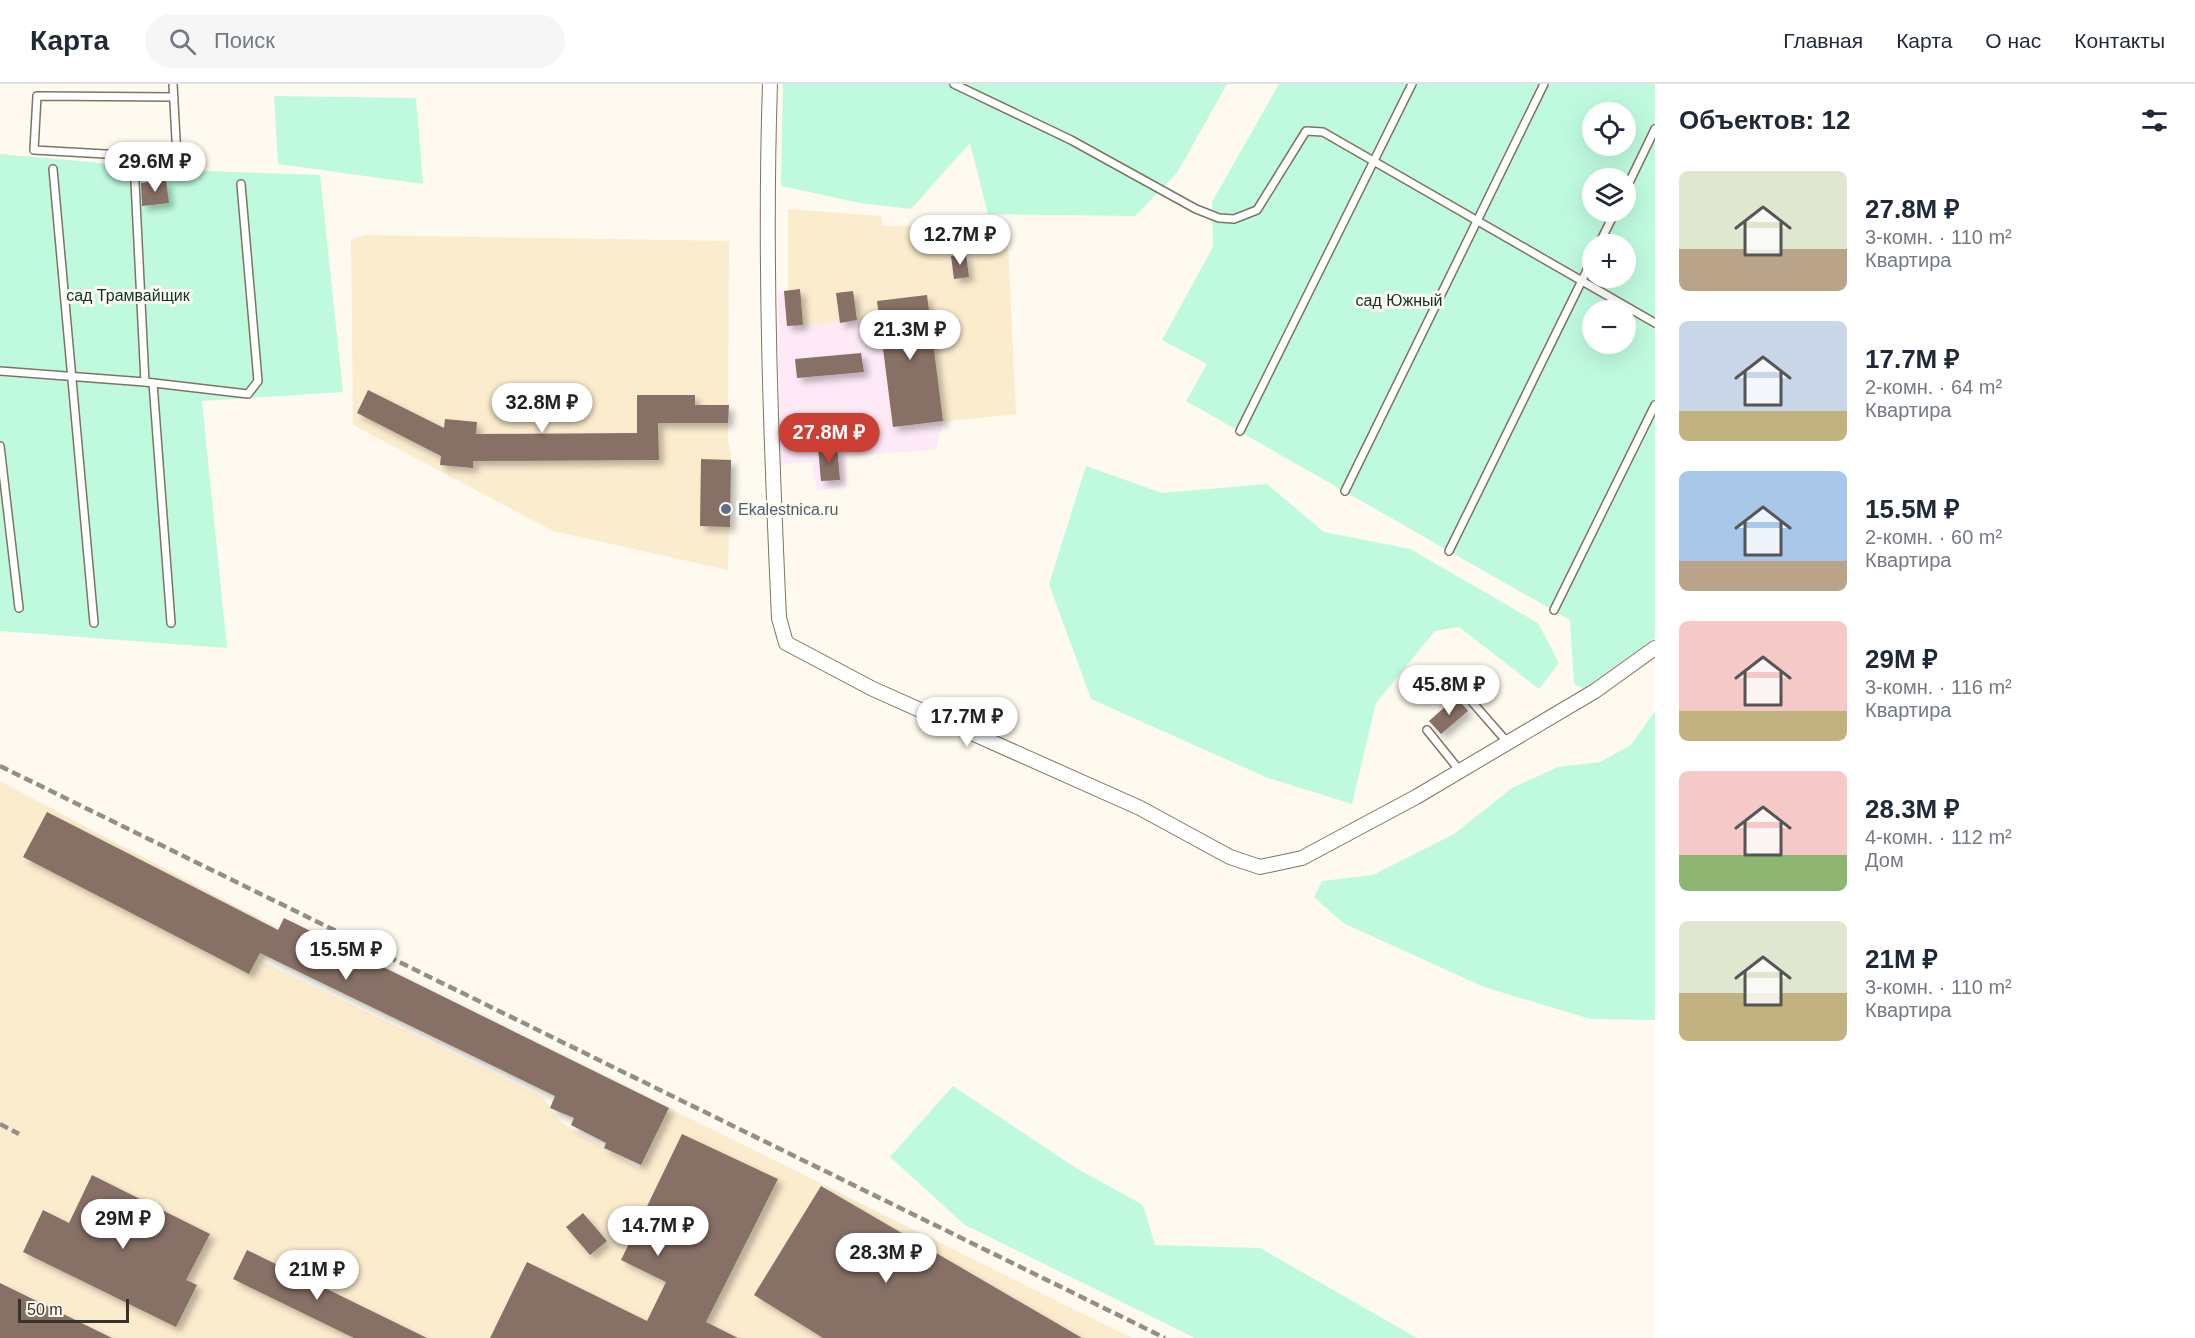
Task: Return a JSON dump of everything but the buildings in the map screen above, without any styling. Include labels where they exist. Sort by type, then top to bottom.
[{"type":"street","points":[[770,84],[767,171],[769,351],[779,618],[786,642],[873,689],[1140,808],[1230,857],[1260,867],[1302,858],[1461,771],[1595,692],[1655,648]]},
{"type":"lane","points":[[174,84],[177,158],[34,150],[37,96],[174,97]]},
{"type":"lane","points":[[954,84],[1071,140],[1196,209],[1219,218],[1234,219],[1257,210],[1306,131],[1323,132],[1582,281],[1449,551]]},
{"type":"lane","points":[[1240,431],[1412,84]]},
{"type":"lane","points":[[1345,491],[1544,84]]},
{"type":"lane","points":[[1636,168],[1655,129]]},
{"type":"lane","points":[[53,169],[94,623]]},
{"type":"lane","points":[[135,182],[145,382]]},
{"type":"lane","points":[[0,371],[145,382],[248,394],[258,381],[241,184]]},
{"type":"lane","points":[[1594,288],[1655,323]]},
{"type":"lane","points":[[153,383],[171,623]]},
{"type":"lane","points":[[1554,610],[1655,405]]},
{"type":"lane","points":[[0,446],[19,608]]},
{"type":"lane","points":[[1452,679],[1508,742]]},
{"type":"lane","points":[[1427,730],[1461,771]]},
{"type":"shaded area","points":[[788,209],[881,216],[883,226],[1007,226],[1016,414],[943,421],[936,450],[846,456],[846,486],[817,491],[811,460],[780,465],[778,292],[788,290]]},
{"type":"shaded area","points":[[788,209],[881,216],[883,226],[1007,226],[1016,414],[893,427],[879,319],[787,326],[784,291],[788,290]]},
{"type":"shaded area","points":[[364,235],[729,241],[728,442],[731,454],[728,570],[553,531],[353,425],[351,240]]},
{"type":"shaded area","points":[[0,781],[276,928],[263,962],[543,1097],[560,1122],[639,1168],[669,1108],[1132,1338],[0,1338]]},
{"type":"green space","points":[[783,84],[1227,84],[1177,173],[1135,216],[988,214],[970,143],[911,209],[860,203],[781,186]]},
{"type":"green space","name":"сад Южный","points":[[1279,84],[1655,84],[1655,638],[1584,689],[1574,684],[1570,620],[1186,401],[1207,364],[1162,340],[1213,247],[1212,202]]},
{"type":"green space","points":[[274,96],[416,98],[423,184],[278,164]]},
{"type":"green space","name":"сад Трамвайщик","points":[[0,154],[177,170],[320,175],[343,392],[202,401],[227,648],[0,631]]},
{"type":"green space","points":[[1086,466],[1162,493],[1267,484],[1324,532],[1410,549],[1538,623],[1559,663],[1539,689],[1459,627],[1435,631],[1376,703],[1352,804],[1268,778],[1091,699],[1049,584]]},
{"type":"green space","points":[[1655,711],[1655,1020],[1590,1019],[1484,987],[1343,923],[1314,897],[1322,881],[1373,875],[1454,834],[1512,788],[1558,767],[1600,762],[1631,745]]},
{"type":"green space","points":[[953,1086],[1076,1168],[1143,1205],[1155,1245],[1260,1248],[1417,1338],[1195,1338],[965,1225],[890,1157]]},
{"type":"railway","points":[[0,766],[1165,1338]]},
{"type":"railway","points":[[0,1124],[19,1134]]},
{"type":"place","name":"Ekalestnica.ru","points":[[726,509]]}]
